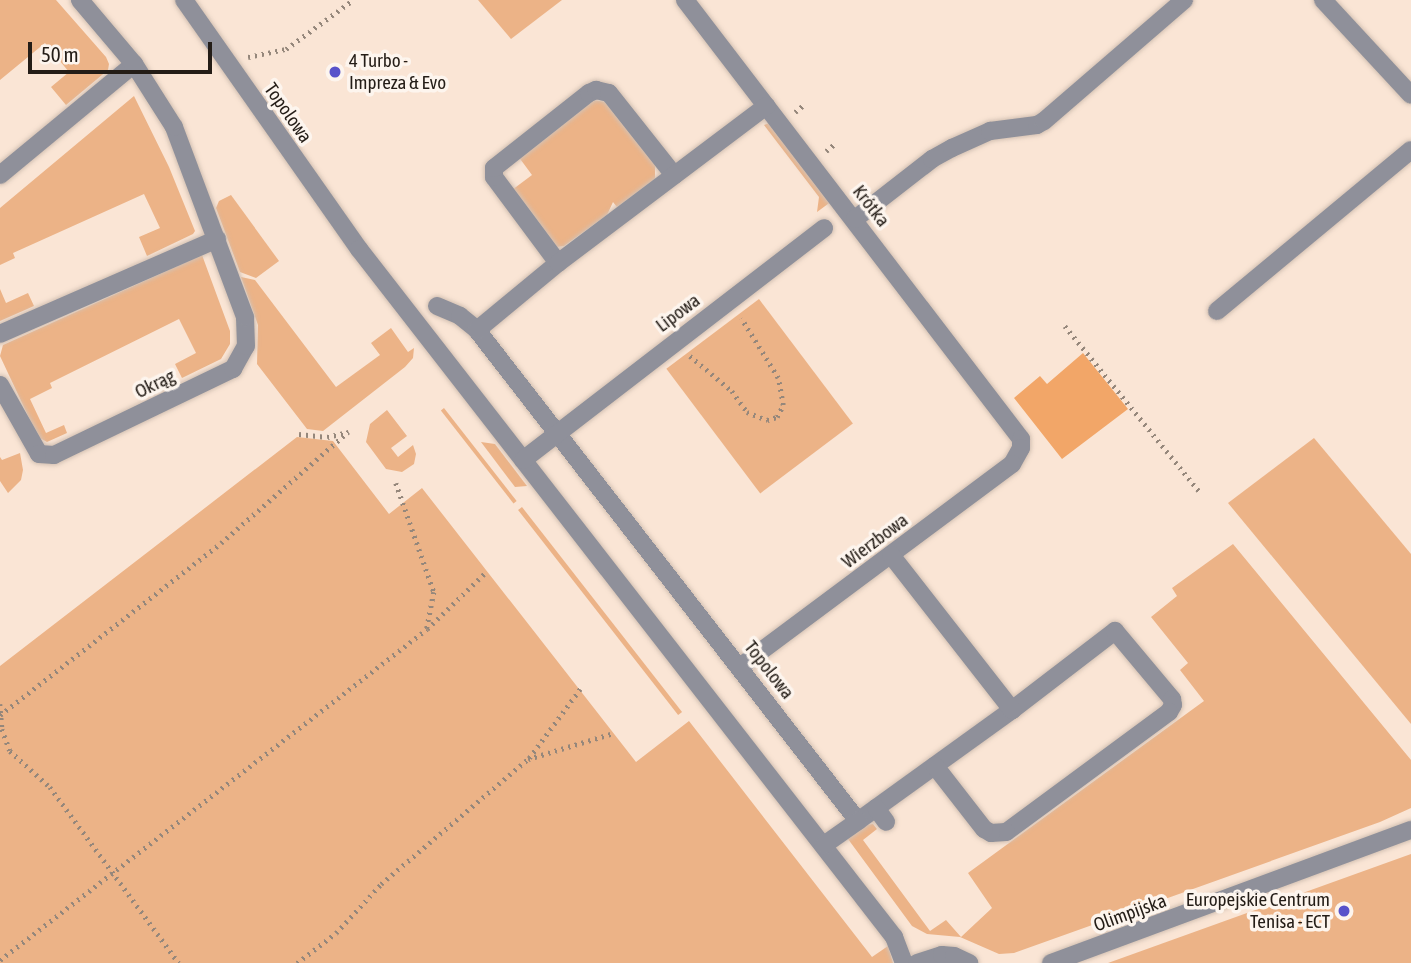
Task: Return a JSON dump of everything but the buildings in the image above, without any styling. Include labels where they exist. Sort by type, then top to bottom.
[{"type":"street","name":"Okrąg","points":[[0,385],[39,454],[54,455],[233,369],[246,346],[245,317],[174,127],[134,64],[79,0]]},
{"type":"street","name":"Topolowa","points":[[184,0],[359,249],[894,937]]},
{"type":"street","name":"Krótka","points":[[685,0],[1021,439]]},
{"type":"street","points":[[855,219],[932,159],[952,148],[990,131],[1037,125],[1044,121],[1184,0]]},
{"type":"street","points":[[1323,0],[1411,95]]},
{"type":"street","points":[[0,175],[134,64]]},
{"type":"street","points":[[558,263],[494,177],[494,168],[589,93],[596,90],[609,93],[674,175]]},
{"type":"street","points":[[477,330],[558,263],[766,106]]},
{"type":"street","points":[[1217,311],[1411,150]]},
{"type":"street","name":"Lipowa","points":[[523,460],[824,228]]},
{"type":"street","points":[[0,334],[217,239]]},
{"type":"street","name":"Topolowa","points":[[437,306],[460,316],[477,330],[559,432],[858,821]]},
{"type":"street","name":"Wierzbowa","points":[[740,667],[1012,464],[1021,448],[1021,439]]},
{"type":"street","points":[[891,555],[1012,710]]},
{"type":"street","points":[[824,845],[858,821],[881,815],[936,766],[1115,631],[1172,699],[1173,705],[1169,712],[1006,832],[991,833],[984,829],[936,766]]},
{"type":"street","name":"Olimpijska","points":[[1051,963],[1411,830]]},
{"type":"street","points":[[894,937],[923,960],[954,956],[969,963]]},
{"type":"street","points":[[894,937],[904,963]]},
{"type":"path","points":[[251,56],[286,49],[353,0]]},
{"type":"path","points":[[821,155],[836,143]]},
{"type":"path","points":[[675,342],[732,391],[747,412],[767,420],[777,417],[783,405],[778,379],[741,320],[734,297]]},
{"type":"path","points":[[1065,326],[1199,491]]},
{"type":"path","points":[[2,714],[212,551],[348,432],[327,437],[299,433]]},
{"type":"path","points":[[396,483],[434,593],[427,629]]},
{"type":"path","points":[[0,960],[427,629],[487,571]]},
{"type":"path","points":[[297,963],[335,933],[381,884],[528,759],[580,690]]},
{"type":"path","points":[[0,704],[2,729],[10,751],[50,787],[179,963]]},
{"type":"path","points":[[528,759],[614,733]]},
{"type":"shaded area","points":[[0,0],[56,0],[106,57],[108,70],[66,105],[51,87],[69,72],[45,43],[0,80]]},
{"type":"shaded area","points":[[478,0],[562,0],[511,39]]},
{"type":"shaded area","points":[[134,96],[169,167],[195,231],[193,234],[147,256],[139,237],[160,228],[144,194],[13,253],[15,258],[0,265],[0,208]]},
{"type":"shaded area","points":[[592,100],[607,102],[655,164],[655,179],[617,207],[613,202],[607,215],[564,246],[557,247],[512,190],[532,175],[518,156]]},
{"type":"shaded area","points":[[769,123],[832,201],[817,212],[819,197],[764,125]]},
{"type":"shaded area","points":[[231,195],[279,261],[256,278],[240,272],[216,208],[219,201]]},
{"type":"shaded area","points":[[202,255],[230,331],[230,344],[221,359],[182,378],[175,364],[196,353],[179,319],[50,383],[52,388],[30,399],[46,433],[64,425],[67,433],[47,442],[38,437],[0,356],[3,345]]},
{"type":"shaded area","points":[[241,277],[255,280],[336,387],[380,355],[371,343],[391,328],[408,352],[414,348],[413,358],[323,431],[307,429],[257,364],[258,325]]},
{"type":"shaded area","points":[[0,289],[6,303],[28,293],[34,306],[0,321]]},
{"type":"shaded area","points":[[759,299],[853,424],[760,493],[666,369]]},
{"type":"shaded area","points":[[1083,353],[1128,409],[1062,459],[1014,398],[1040,376],[1047,384]]},
{"type":"shaded area","points":[[444,408],[517,501],[513,503],[441,410]]},
{"type":"shaded area","points":[[387,410],[407,436],[391,448],[398,457],[413,445],[416,454],[414,464],[402,472],[386,469],[366,442],[370,424]]},
{"type":"shaded area","points":[[297,437],[333,441],[389,514],[422,488],[636,762],[689,721],[872,957],[888,946],[893,963],[0,963],[0,666]]},
{"type":"shaded area","points":[[1314,438],[1411,554],[1411,724],[1228,503]]},
{"type":"shaded area","points":[[481,442],[495,444],[527,486],[515,487]]},
{"type":"shaded area","points":[[20,453],[23,470],[21,480],[8,493],[0,481],[0,457],[2,460]]},
{"type":"shaded area","points":[[522,507],[682,712],[678,715],[518,510]]},
{"type":"shaded area","points":[[1233,544],[1411,760],[1411,808],[1380,822],[1014,953],[999,954],[960,937],[927,934],[912,926],[848,839],[866,825],[873,824],[877,829],[863,840],[930,931],[946,920],[961,937],[992,908],[968,873],[1204,701],[1180,670],[1188,663],[1151,617],[1177,596],[1172,588]]},
{"type":"shaded area","points":[[1411,854],[1411,963],[1108,963]]},
{"type":"place","name":"4 Turbo - Impreza & Evo","points":[[335,72]]},
{"type":"place","name":"Europejskie Centrum Tenisa - ECT","points":[[1344,911]]}]
